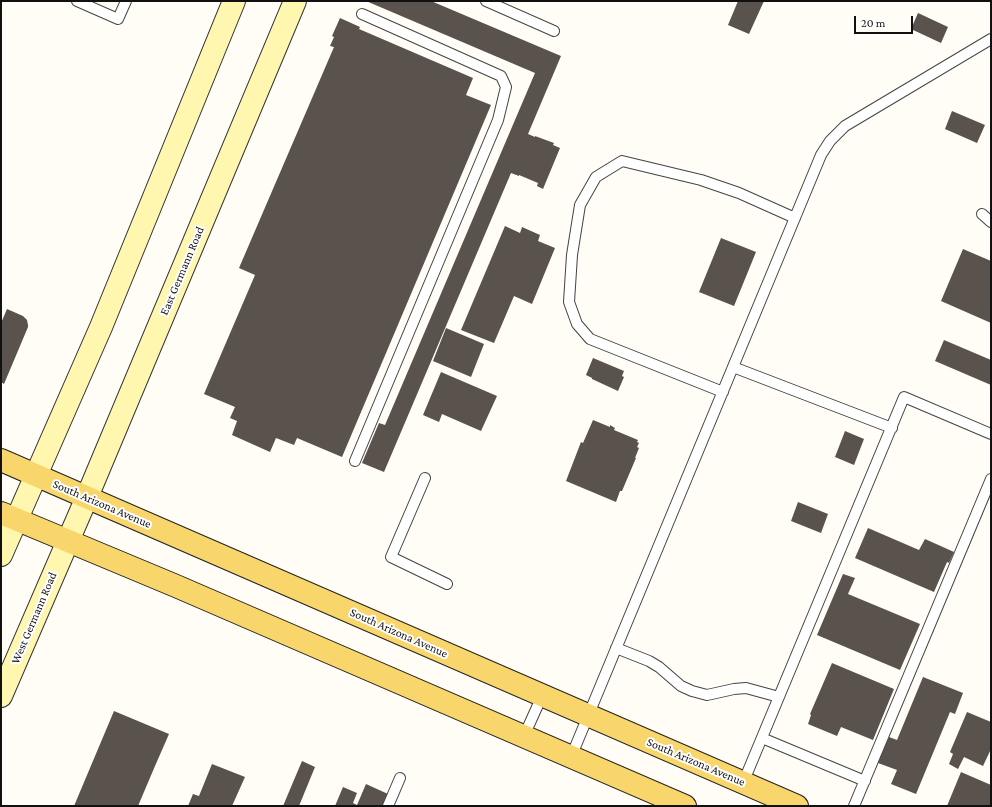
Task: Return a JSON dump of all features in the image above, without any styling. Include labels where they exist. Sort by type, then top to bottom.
[{"type":"main road","points":[[1,555],[8,516],[36,475],[101,326],[234,1]]},
{"type":"main road","name":"East Germann Road","points":[[67,541],[87,497],[295,1]]},
{"type":"main road","name":"South Arizona Avenue","points":[[1,460],[796,806]]},
{"type":"main road","points":[[8,516],[686,806]]},
{"type":"main road","name":"West Germann Road","points":[[1,696],[67,541]]},
{"type":"lane","points":[[77,1],[118,19],[126,1]]},
{"type":"lane","points":[[486,1],[554,31]]},
{"type":"lane","points":[[355,461],[498,120],[506,87],[501,76],[362,14]]},
{"type":"lane","points":[[571,757],[821,155],[830,141],[845,126],[991,39]]},
{"type":"lane","points":[[723,392],[590,339],[577,324],[569,302],[572,255],[580,205],[596,177],[622,162],[702,180],[739,193],[795,218]]},
{"type":"lane","points":[[982,214],[991,222]]},
{"type":"lane","points":[[733,367],[892,428]]},
{"type":"lane","points":[[743,783],[904,397],[991,434]]},
{"type":"lane","points":[[425,478],[391,558],[447,584]]},
{"type":"lane","points":[[854,806],[991,478]]},
{"type":"lane","points":[[616,648],[649,661],[659,667],[681,686],[692,691],[707,694],[746,688],[779,697]]},
{"type":"lane","points":[[524,736],[542,696]]},
{"type":"lane","points":[[762,738],[865,781]]},
{"type":"lane","points":[[388,806],[400,778]]},
{"type":"building","points":[[366,1],[431,1],[561,56],[528,134],[554,143],[553,145],[560,148],[543,189],[537,186],[538,183],[511,173],[384,472],[362,463],[379,423],[385,425],[535,73]]},
{"type":"building","points":[[738,1],[764,1],[749,34],[728,25]]},
{"type":"building","points":[[918,13],[948,27],[941,43],[911,29]]},
{"type":"building","points":[[340,18],[360,27],[359,29],[473,78],[466,95],[491,105],[342,457],[297,438],[294,445],[276,438],[270,452],[232,435],[237,421],[230,418],[235,407],[204,394],[255,275],[239,268],[334,47],[330,46],[334,37],[332,36]]},
{"type":"building","points":[[952,111],[985,125],[977,143],[945,129]]},
{"type":"building","points":[[505,226],[520,233],[522,227],[540,235],[538,241],[555,248],[532,304],[514,296],[494,343],[461,330]]},
{"type":"building","points":[[721,238],[756,252],[734,306],[699,292]]},
{"type":"building","points":[[963,249],[991,261],[991,323],[941,301]]},
{"type":"building","points":[[7,309],[23,316],[27,320],[28,327],[4,384],[1,382],[1,323]]},
{"type":"building","points":[[446,328],[484,344],[471,377],[433,361]]},
{"type":"building","points":[[944,340],[991,360],[991,385],[935,361]]},
{"type":"building","points":[[593,358],[624,371],[622,376],[624,377],[618,391],[586,375]]},
{"type":"building","points":[[441,372],[497,396],[481,431],[442,414],[439,422],[423,415]]},
{"type":"building","points":[[593,420],[610,427],[610,425],[615,428],[614,430],[638,440],[637,442],[639,443],[636,458],[616,502],[566,481],[581,442],[583,443]]},
{"type":"building","points":[[845,431],[864,439],[854,465],[835,457]]},
{"type":"building","points":[[798,502],[828,514],[821,533],[791,521]]},
{"type":"building","points":[[868,528],[919,550],[925,539],[954,552],[949,563],[947,562],[934,592],[855,558]]},
{"type":"building","points":[[843,574],[855,578],[848,594],[920,624],[900,670],[817,635]]},
{"type":"building","points":[[832,663],[894,689],[873,740],[841,727],[837,736],[808,724],[810,714]]},
{"type":"building","points":[[923,677],[963,693],[955,714],[950,712],[916,794],[891,784],[897,770],[878,763],[889,737],[897,740]]},
{"type":"building","points":[[114,711],[169,734],[138,806],[74,806]]},
{"type":"building","points":[[967,712],[991,722],[991,749],[983,766],[964,757],[958,769],[949,764],[953,754],[950,752]]},
{"type":"building","points":[[302,761],[315,767],[299,806],[283,806]]},
{"type":"building","points":[[212,764],[245,777],[232,806],[188,806],[193,794],[199,796]]},
{"type":"building","points":[[961,772],[991,785],[991,806],[947,806]]},
{"type":"building","points":[[366,784],[388,794],[383,806],[335,806],[343,787],[357,793],[353,803],[357,805]]}]
